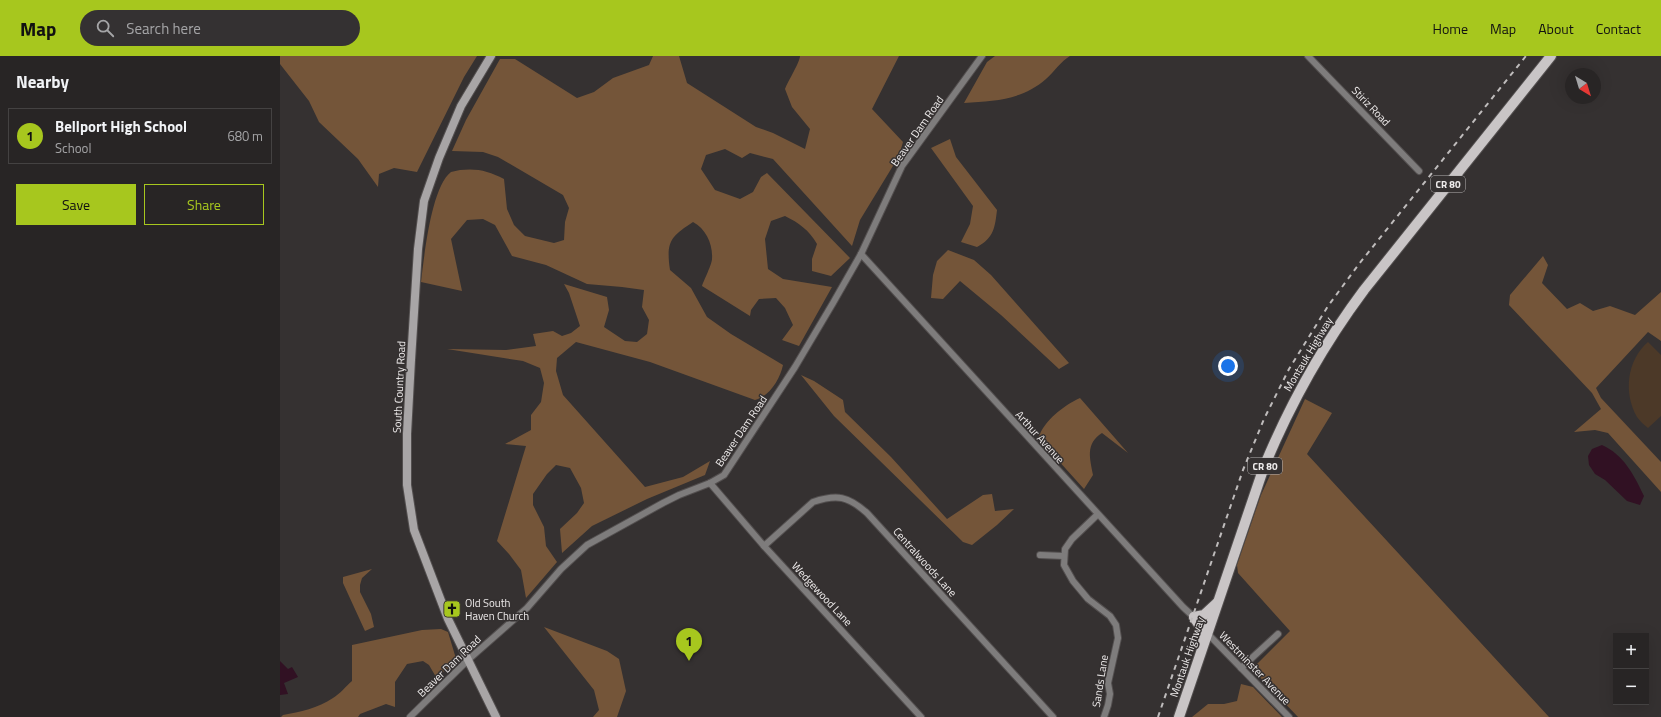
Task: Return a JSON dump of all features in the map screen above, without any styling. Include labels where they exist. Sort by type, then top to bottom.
[{"type":"main road","name":"South Country Road","points":[[491,56],[461,106],[439,158],[424,201],[418,249],[407,434],[407,485],[414,530],[448,619],[469,659],[496,717]]},
{"type":"main road","name":"Montauk Highway","points":[[1180,717],[1269,455],[1287,415],[1315,363],[1337,328],[1364,290],[1552,56]]},
{"type":"main road","points":[[1200,657],[1202,630],[1194,617],[1206,614],[1220,599]]},
{"type":"street","name":"Beaver Dam Road","points":[[410,717],[469,659],[527,608],[561,569],[587,545],[663,503],[710,483],[724,475],[795,367],[861,254],[902,166],[982,56]]},
{"type":"street","name":"Stiriz Road","points":[[1308,56],[1419,171]]},
{"type":"street","name":"Arthur Avenue","points":[[861,254],[1097,515],[1183,607],[1209,630]]},
{"type":"street","name":"Wedgewood Lane","points":[[710,483],[764,546],[921,717]]},
{"type":"street","name":"Centralwoods Lane","points":[[764,546],[813,502],[822,499],[844,498],[855,502],[1053,717]]},
{"type":"street","points":[[1040,554],[1064,556],[1065,549],[1072,539],[1097,515]]},
{"type":"street","name":"Sands Lane","points":[[1064,556],[1064,565],[1073,581],[1088,599],[1110,616],[1116,625],[1118,638],[1108,682],[1110,694],[1104,717]]},
{"type":"street","name":"Westminster Avenue","points":[[1209,630],[1241,668],[1289,717]]},
{"type":"street","points":[[1241,668],[1278,634]]},
{"type":"shaded area","points":[[280,56],[477,56],[464,77],[417,172],[394,168],[379,174],[378,187],[358,159],[319,122],[309,101],[280,64]]},
{"type":"shaded area","points":[[653,56],[679,56],[687,83],[756,127],[773,133],[805,149],[810,129],[792,107],[785,89],[800,56],[899,56],[872,109],[903,142],[899,156],[860,220],[852,246],[773,159],[750,153],[742,158],[725,149],[706,155],[701,169],[715,190],[740,199],[753,192],[761,177],[767,173],[850,258],[831,276],[812,271],[812,259],[817,244],[811,235],[799,224],[785,216],[771,221],[765,239],[768,269],[783,279],[832,287],[799,346],[782,340],[793,325],[785,308],[776,298],[759,299],[751,310],[750,316],[702,286],[711,264],[712,253],[708,238],[698,225],[693,222],[679,232],[671,241],[669,246],[670,270],[691,288],[707,317],[731,334],[783,365],[777,381],[770,391],[755,400],[650,362],[576,342],[557,358],[556,371],[563,395],[645,487],[683,477],[710,461],[705,475],[647,499],[592,526],[562,553],[560,529],[577,513],[584,503],[581,488],[570,468],[556,465],[547,474],[533,494],[533,505],[544,527],[546,546],[557,562],[526,598],[521,570],[497,541],[526,446],[505,444],[531,430],[531,415],[541,402],[544,383],[540,368],[523,361],[447,349],[506,350],[536,346],[533,334],[553,331],[562,336],[571,333],[580,326],[569,293],[564,284],[607,297],[609,310],[604,327],[625,341],[637,342],[647,334],[649,320],[642,307],[644,290],[587,284],[546,265],[512,256],[495,225],[483,219],[467,220],[451,239],[462,291],[421,282],[430,224],[438,192],[444,180],[451,172],[466,169],[477,170],[488,172],[504,179],[507,209],[514,225],[525,236],[554,243],[564,240],[565,222],[569,208],[563,195],[498,157],[483,152],[452,151],[466,120],[500,59],[515,59],[577,98],[594,92],[613,78],[649,65]]},
{"type":"shaded area","points":[[995,56],[1070,56],[1037,86],[1018,95],[997,100],[964,103],[987,62]]},
{"type":"shaded area","points":[[950,139],[956,157],[997,210],[993,232],[983,244],[977,247],[961,242],[970,224],[973,206],[931,148]]},
{"type":"shaded area","points":[[948,250],[974,260],[991,275],[1069,363],[1059,369],[1001,315],[960,281],[943,299],[931,298],[933,275],[937,261]]},
{"type":"shaded area","points":[[1543,256],[1548,265],[1542,283],[1567,309],[1580,303],[1593,311],[1610,306],[1635,315],[1661,292],[1661,341],[1648,332],[1596,388],[1601,398],[1661,462],[1661,492],[1608,433],[1595,430],[1574,432],[1601,409],[1592,393],[1509,305],[1510,295]]},
{"type":"shaded area","points":[[1648,342],[1661,355],[1661,416],[1648,428],[1637,417],[1633,408],[1630,398],[1629,377],[1635,358]]},
{"type":"shaded area","points":[[801,375],[814,381],[843,400],[845,412],[891,457],[947,519],[983,495],[992,494],[995,511],[1014,509],[972,545],[963,542],[834,416]]},
{"type":"shaded area","points":[[1080,398],[1128,453],[1102,433],[1097,437],[1093,442],[1090,452],[1093,475],[1084,489],[1038,438],[1045,425],[1055,414]]},
{"type":"shaded area","points":[[1305,399],[1332,413],[1307,454],[1549,717],[1298,717],[1252,669],[1290,631],[1238,573],[1237,565],[1261,495]]},
{"type":"shaded area","points":[[1602,445],[1610,449],[1628,466],[1644,496],[1640,505],[1627,501],[1605,480],[1595,474],[1589,465],[1588,456],[1592,449]]},
{"type":"shaded area","points":[[372,569],[362,578],[360,585],[360,592],[371,614],[374,627],[365,631],[343,583],[343,577]]},
{"type":"shaded area","points":[[544,627],[607,651],[619,659],[626,691],[617,717],[593,717],[599,710],[594,690]]},
{"type":"shaded area","points":[[441,629],[448,632],[457,662],[436,677],[429,665],[423,661],[407,664],[395,682],[395,707],[386,704],[360,714],[358,717],[281,717],[283,715],[309,709],[327,701],[338,694],[352,681],[352,645],[422,630]]},
{"type":"shaded area","points":[[280,661],[288,669],[292,667],[298,677],[284,683],[288,694],[280,695]]},
{"type":"shaded area","points":[[1241,684],[1253,687],[1282,717],[1192,717],[1208,704],[1224,704],[1237,701]]},
{"type":"railway","points":[[1158,717],[1243,470],[1264,419],[1289,369],[1328,306],[1359,264],[1526,56]]},
{"type":"place","name":"Old South Haven Church","points":[[452,609]]},
{"type":"place","name":"Bellport High School","points":[[689,661]]}]
